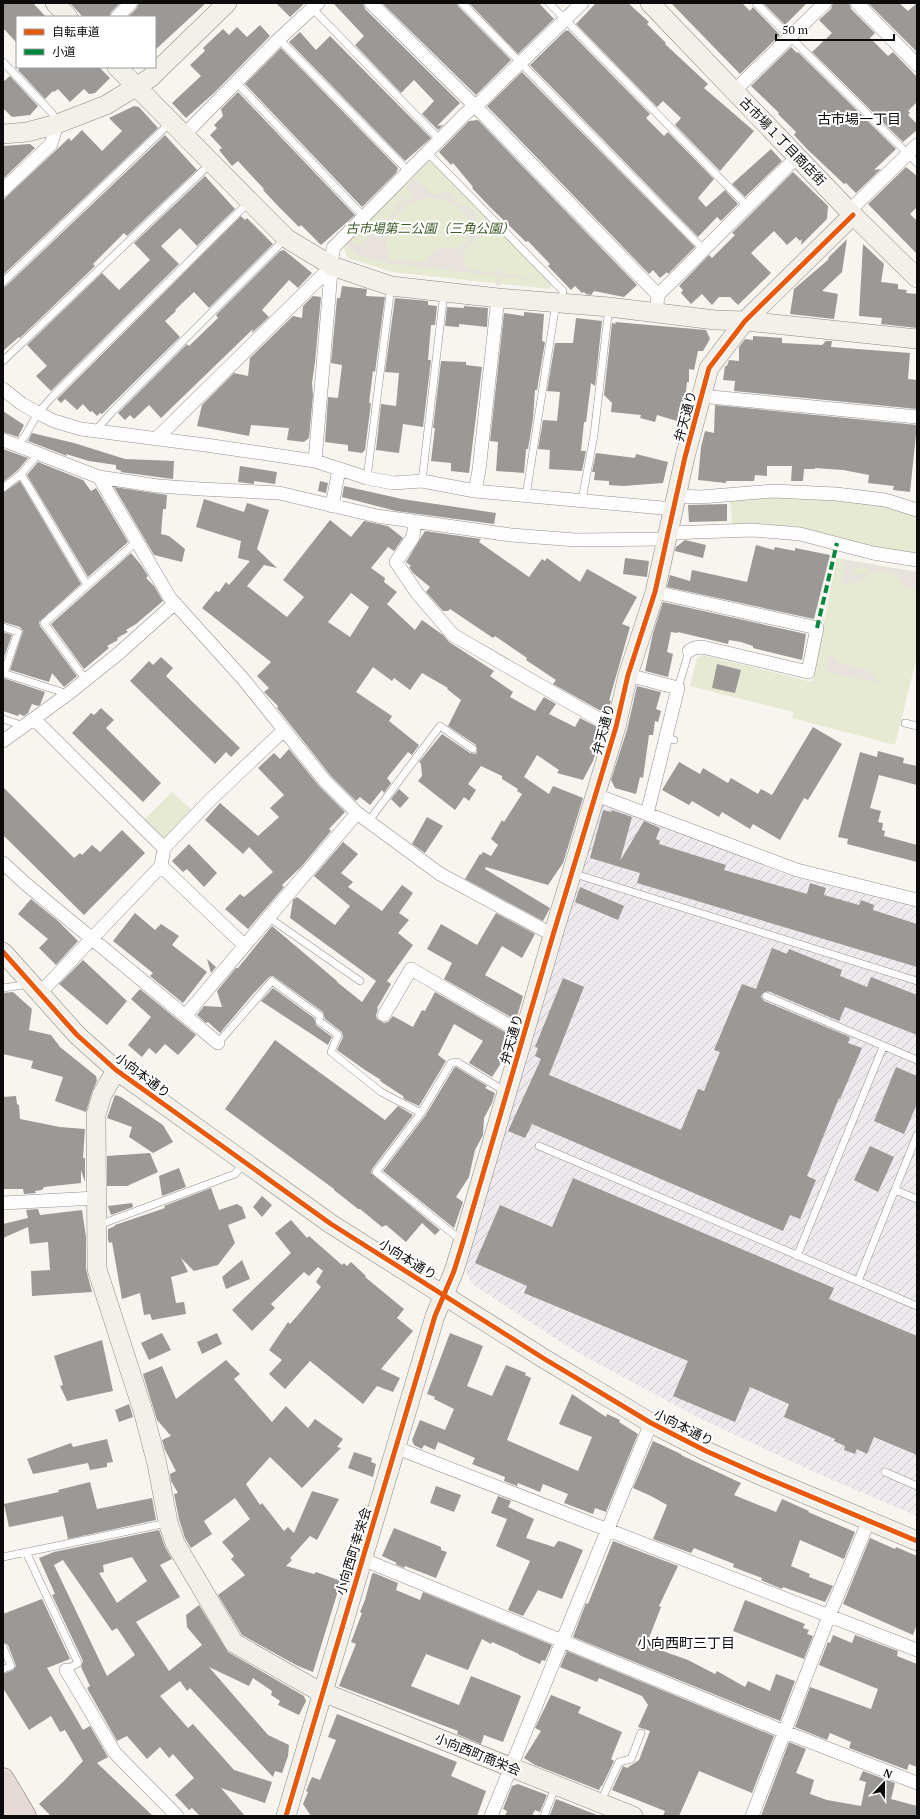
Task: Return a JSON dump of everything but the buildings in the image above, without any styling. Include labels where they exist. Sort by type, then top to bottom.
[{"type":"highway","points":[[3,1779],[25,1816]]},
{"type":"street","points":[[55,3],[67,16]]},
{"type":"street","points":[[118,16],[131,3]]},
{"type":"street","points":[[3,134],[27,132],[57,124],[106,105],[150,78],[227,3]]},
{"type":"street","points":[[371,3],[474,105],[657,304]]},
{"type":"street","points":[[315,461],[333,248],[474,105],[521,63],[582,3]]},
{"type":"street","name":"古市場１丁目商店街","points":[[650,3],[851,213],[917,278]]},
{"type":"street","points":[[734,91],[825,3]]},
{"type":"street","points":[[857,3],[917,65]]},
{"type":"street","points":[[178,128],[236,82],[315,6]]},
{"type":"street","points":[[118,68],[286,238],[332,266],[391,286],[498,298],[609,307],[657,304],[715,320],[745,321],[917,339]]},
{"type":"street","points":[[3,190],[51,144],[57,124]]},
{"type":"street","points":[[851,213],[914,154]]},
{"type":"street","points":[[657,304],[703,249],[797,157]]},
{"type":"street","name":"弁天通り","points":[[444,1294],[454,1271],[463,1242],[616,727],[628,675],[654,592],[709,368],[745,321],[851,213]]},
{"type":"street","points":[[156,439],[332,266]]},
{"type":"street","points":[[475,491],[498,298]]},
{"type":"street","points":[[3,389],[22,404],[38,413],[54,421],[81,429],[315,461],[368,478],[393,483],[422,481],[475,491],[526,496],[582,500],[675,503],[701,497],[773,491],[836,494],[885,500],[917,510]]},
{"type":"street","points":[[701,396],[917,417]]},
{"type":"street","points":[[3,440],[98,477],[194,489],[279,492],[332,506],[415,522],[511,535],[576,540],[753,530],[800,534],[873,553],[917,560]]},
{"type":"street","points":[[332,506],[339,469]]},
{"type":"street","points":[[98,477],[174,604],[244,680],[325,781],[357,814],[440,874],[553,935]]},
{"type":"street","points":[[415,522],[413,536],[396,562],[417,593],[453,635],[602,721],[616,727]]},
{"type":"street","points":[[654,592],[817,628],[808,672],[702,647],[694,648],[689,651]]},
{"type":"street","points":[[3,741],[68,694],[154,626],[174,604]]},
{"type":"street","points":[[628,675],[678,688],[679,704],[670,739],[646,814]]},
{"type":"street","points":[[29,722],[164,848]]},
{"type":"street","points":[[36,988],[93,940],[161,866],[164,848],[210,800],[284,730]]},
{"type":"street","points":[[596,795],[797,870],[917,900]]},
{"type":"street","points":[[186,1015],[357,814]]},
{"type":"street","points":[[3,863],[27,885],[218,1043]]},
{"type":"street","points":[[161,866],[244,945]]},
{"type":"street","name":"小向本通り","points":[[3,952],[77,1035],[116,1070],[331,1224],[444,1294],[543,1358],[651,1423],[706,1451],[748,1470],[917,1541]]},
{"type":"street","points":[[384,1015],[411,969],[524,1034]]},
{"type":"street","name":"小向西町商栄会","points":[[116,1070],[102,1095],[96,1115],[97,1269],[144,1414],[157,1464],[168,1522],[175,1543],[234,1643],[315,1689],[633,1816]]},
{"type":"street","points":[[3,1203],[96,1198]]},
{"type":"street","name":"小向西町幸栄会","points":[[291,1813],[362,1559],[397,1448],[435,1316],[444,1294]]},
{"type":"street","points":[[490,1816],[651,1423]]},
{"type":"street","points":[[397,1448],[917,1650]]},
{"type":"street","points":[[752,1816],[829,1616],[869,1520]]},
{"type":"street","points":[[362,1559],[785,1732],[917,1783]]},
{"type":"street","points":[[66,1670],[115,1753],[177,1816]]},
{"type":"lane","points":[[462,3],[703,249]]},
{"type":"lane","points":[[549,3],[747,206]]},
{"type":"lane","points":[[756,3],[790,38],[914,154]]},
{"type":"lane","points":[[315,6],[440,140]]},
{"type":"lane","points":[[279,39],[408,171]]},
{"type":"lane","points":[[3,62],[52,113],[57,124]]},
{"type":"lane","points":[[236,82],[363,216]]},
{"type":"lane","points":[[3,282],[178,128]]},
{"type":"lane","points":[[428,152],[563,291],[559,303],[526,496]]},
{"type":"lane","points":[[3,360],[211,162]]},
{"type":"lane","points":[[17,446],[25,436],[38,413],[250,202]]},
{"type":"lane","points":[[96,431],[111,413],[286,238]]},
{"type":"lane","points":[[368,478],[391,286]]},
{"type":"lane","points":[[422,481],[444,292]]},
{"type":"lane","points":[[582,500],[594,435],[609,307]]},
{"type":"lane","points":[[3,488],[21,474],[38,454]]},
{"type":"lane","points":[[21,474],[87,585]]},
{"type":"lane","points":[[86,680],[44,623],[136,542]]},
{"type":"lane","points":[[3,627],[18,632],[3,673],[68,694]]},
{"type":"lane","points":[[678,688],[689,651]]},
{"type":"lane","points":[[3,719],[29,722]]},
{"type":"lane","points":[[905,723],[917,726]]},
{"type":"lane","points":[[368,822],[440,726],[472,749]]},
{"type":"lane","points":[[572,873],[917,981]]},
{"type":"lane","points":[[268,917],[360,981]]},
{"type":"lane","points":[[218,1043],[272,981],[320,1016],[319,1021],[338,1035],[331,1052],[381,1092],[421,1113]]},
{"type":"lane","points":[[3,988],[36,988]]},
{"type":"lane","points":[[766,996],[883,1047],[917,1060]]},
{"type":"lane","points":[[797,1256],[883,1047]]},
{"type":"lane","points":[[463,1242],[376,1172],[421,1113],[451,1063],[457,1062],[507,1092]]},
{"type":"lane","points":[[858,1282],[917,1134]]},
{"type":"lane","points":[[539,1146],[917,1306]]},
{"type":"lane","points":[[96,1226],[235,1174],[244,1163]]},
{"type":"lane","points":[[895,1190],[917,1199]]},
{"type":"lane","points":[[885,1472],[917,1486]]},
{"type":"lane","points":[[3,1558],[168,1522]]},
{"type":"lane","points":[[26,1552],[78,1663],[66,1670]]},
{"type":"lane","points":[[3,1647],[11,1666],[3,1669]]},
{"type":"lane","points":[[600,1803],[619,1762],[631,1759],[641,1733]]},
{"type":"lane","points":[[544,1816],[556,1785]]},
{"type":"shaded area","points":[[415,178],[432,194],[440,195],[442,191],[450,193],[455,196],[453,199],[465,207],[468,205],[477,216],[474,218],[479,228],[482,229],[488,223],[491,225],[463,253],[466,269],[493,273],[500,270],[506,274],[532,278],[531,280],[501,276],[500,286],[496,285],[497,276],[386,263],[357,255],[347,244],[351,239],[357,245],[360,245],[385,220],[387,221],[397,208],[394,206],[407,197],[408,200],[415,197],[405,187]],"holes":[[[425,198],[441,199],[460,208],[472,223],[475,232],[459,249],[444,247],[436,249],[424,262],[389,260],[386,248],[387,231],[394,218],[408,204]]]},
{"type":"shaded area","points":[[845,560],[917,572],[917,585],[912,589],[901,584],[897,576],[880,570],[875,571],[859,583],[841,583]],"holes":[[[863,567],[869,569],[869,572],[860,575],[854,572],[855,568]]]},
{"type":"shaded area","points":[[829,656],[833,656],[838,662],[867,670],[879,683],[826,672]]},
{"type":"shaded area","points":[[606,804],[787,875],[917,907],[917,1516],[816,1473],[697,1417],[575,1351],[472,1284],[464,1266],[596,810]]},
{"type":"green space","name":"古市場第二公園（三角公園）","points":[[430,160],[552,284],[550,289],[392,272],[348,258],[343,246]]},
{"type":"green space","points":[[774,497],[837,499],[884,504],[917,515],[917,555],[870,548],[802,529],[732,524],[730,499]]},
{"type":"green space","points":[[837,558],[917,572],[917,656],[895,745],[792,718],[793,712],[690,686],[697,658],[703,655],[812,682]]},
{"type":"green space","points":[[172,792],[191,809],[164,839],[144,820]]},
{"type":"marked path","points":[[817,628],[837,543]]},
{"type":"cycle path","points":[[286,1816],[435,1316],[454,1271],[463,1242],[616,727],[628,675],[655,592],[685,457],[709,368],[745,321],[853,215]]},
{"type":"cycle path","points":[[3,952],[77,1035],[116,1070],[331,1224],[543,1358],[651,1423],[706,1451],[762,1476],[917,1541]]},
{"type":"district","name":"古市場一丁目","points":[[859,119]]},
{"type":"district","name":"小向西町三丁目","points":[[686,1643]]}]
